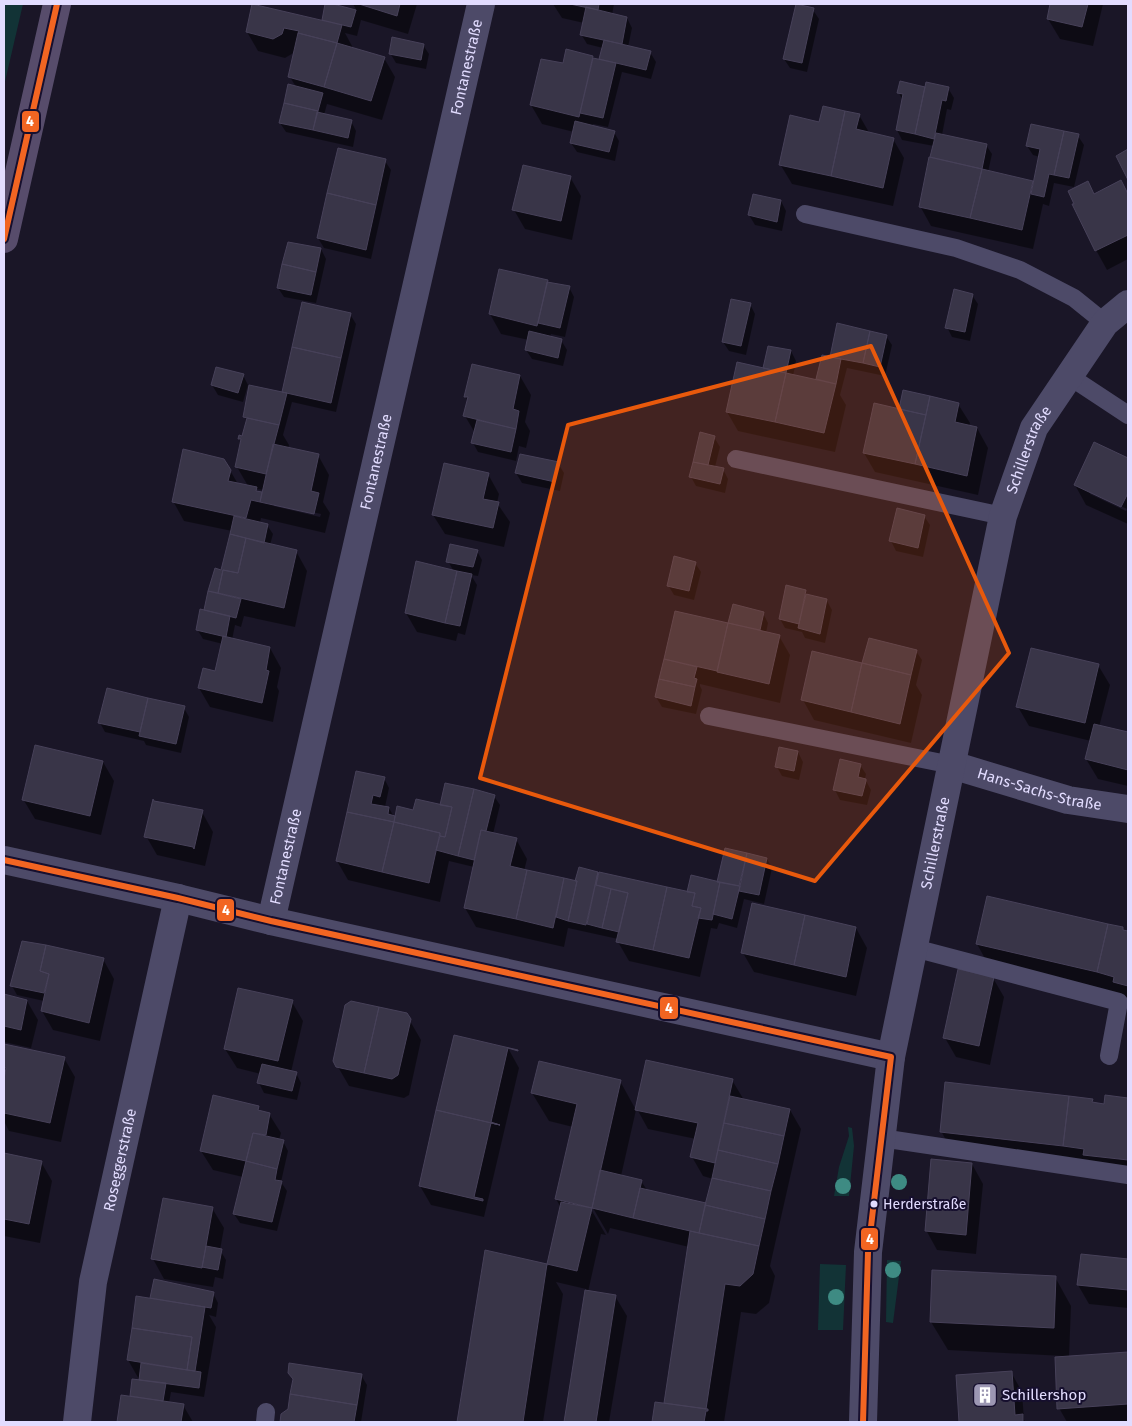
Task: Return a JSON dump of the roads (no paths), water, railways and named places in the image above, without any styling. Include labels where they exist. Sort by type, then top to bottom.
[{"type":"main road","points":[[4,239],[57,4]]},
{"type":"street","name":"Fontanestraße","points":[[271,921],[481,4]]},
{"type":"street","name":"Schillerstraße","points":[[863,1422],[868,1252],[891,1057],[1003,516],[1034,428],[1105,323],[1128,304]]},
{"type":"street","name":"Hans-Sachs-Straße","points":[[952,765],[1068,800],[1128,809]]},
{"type":"street","points":[[4,860],[178,898],[271,921],[891,1057]]},
{"type":"street","name":"Roseggerstraße","points":[[77,1422],[93,1282],[178,898]]},
{"type":"lane","points":[[805,214],[956,248],[1020,270],[1074,298],[1105,323]]},
{"type":"lane","points":[[1070,376],[1128,414]]},
{"type":"lane","points":[[736,459],[1003,516]]},
{"type":"lane","points":[[709,716],[952,765]]},
{"type":"lane","points":[[914,948],[1119,1002],[1109,1056]]},
{"type":"lane","points":[[881,1138],[1128,1175]]},
{"type":"place","name":"Herderstraße","points":[[874,1204]]},
{"type":"place","name":"Schillershop","points":[[985,1395]]}]
